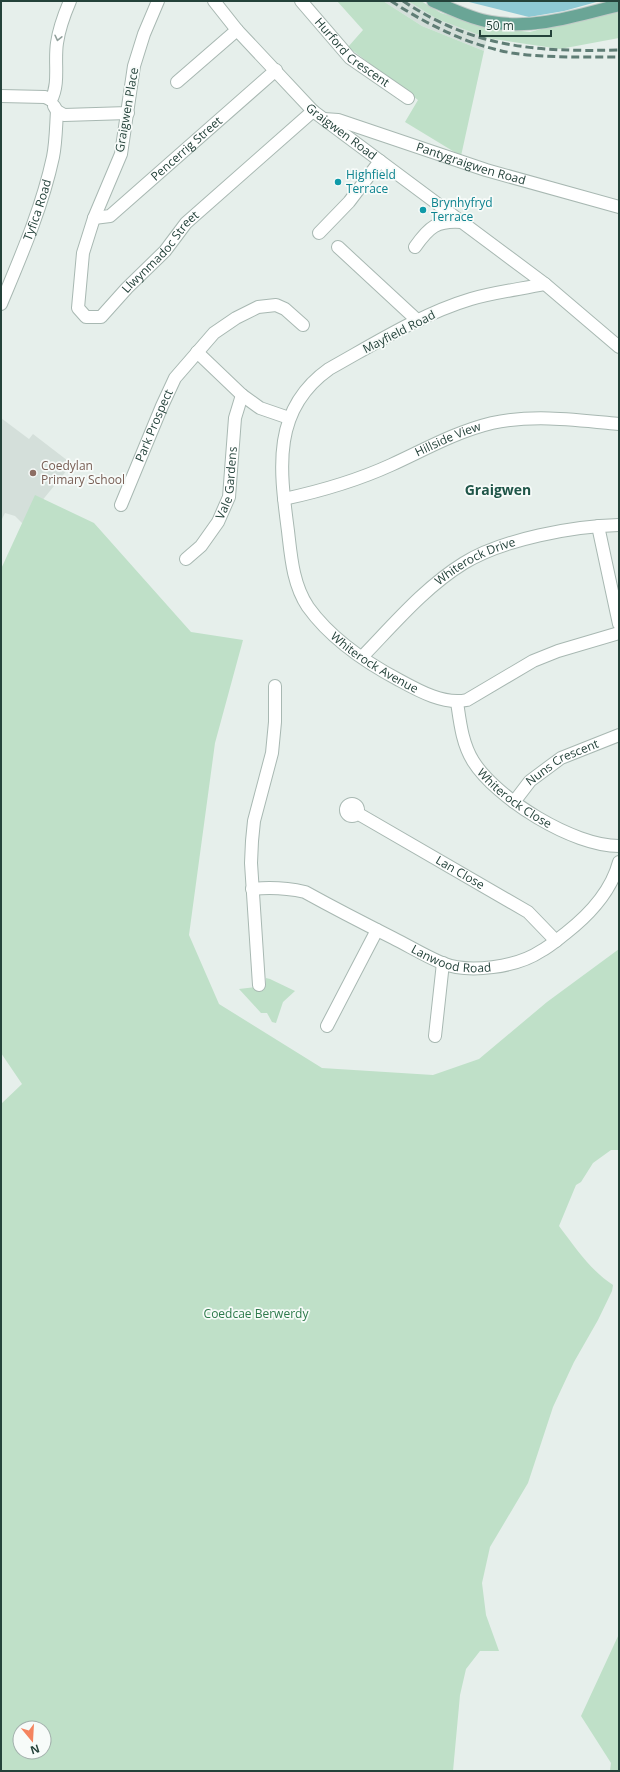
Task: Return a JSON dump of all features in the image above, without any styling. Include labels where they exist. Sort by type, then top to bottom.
[{"type":"main road","points":[[433,1],[490,22],[523,24],[569,17],[619,5]]},
{"type":"street","points":[[51,100],[55,92],[56,44],[70,1]]},
{"type":"street","name":"Graigwen Place","points":[[94,218],[121,154],[134,66],[144,34],[158,1]]},
{"type":"street","name":"Graigwen Road","points":[[214,1],[237,30],[313,111],[545,284],[619,347]]},
{"type":"street","name":"Hurford Crescent","points":[[301,1],[350,58],[408,98]]},
{"type":"street","points":[[177,82],[237,30]]},
{"type":"street","name":"Pencerrig Street","points":[[94,218],[110,216],[276,70]]},
{"type":"street","points":[[1,96],[45,97],[51,100],[57,111],[64,115],[128,113]]},
{"type":"street","name":"Tyfica Road","points":[[1,304],[22,255],[45,188],[54,155],[57,111]]},
{"type":"street","name":"Llwynmadoc Street","points":[[94,218],[83,253],[78,308],[86,317],[101,317],[127,288],[165,251],[186,223],[313,111]]},
{"type":"street","name":"Pantygraigwen Road","points":[[324,119],[338,120],[486,170],[619,207]]},
{"type":"street","points":[[319,232],[349,202],[380,161]]},
{"type":"street","points":[[415,247],[426,232],[433,226],[441,222],[462,222]]},
{"type":"street","points":[[338,247],[418,321]]},
{"type":"street","name":"Mayfield Road","points":[[288,423],[296,404],[306,388],[316,377],[329,369],[445,308],[471,299],[545,284]]},
{"type":"street","name":"Park Prospect","points":[[121,505],[175,378],[214,333],[236,318],[258,307],[276,305],[285,310],[303,325]]},
{"type":"street","points":[[197,352],[242,395],[260,408],[288,423]]},
{"type":"street","name":"Vale Gardens","points":[[186,559],[201,546],[218,522],[229,497],[235,418],[242,395]]},
{"type":"street","name":"Hillside View","points":[[284,499],[324,490],[346,483],[392,465],[436,442],[492,423],[534,419],[619,424]]},
{"type":"street","name":"Whiterock Avenue","points":[[288,423],[282,456],[282,477],[294,572],[307,605],[328,632],[380,670],[403,683],[445,701],[457,702],[467,700],[480,694],[533,661],[584,642],[619,633]]},
{"type":"street","name":"Whiterock Drive","points":[[362,657],[426,593],[464,563],[485,552],[536,536],[598,526],[619,525]]},
{"type":"street","points":[[598,526],[619,624]]},
{"type":"street","points":[[258,985],[251,864],[253,827],[272,753],[276,715],[275,686]]},
{"type":"street","name":"Whiterock Close","points":[[457,702],[460,723],[465,742],[472,759],[483,774],[514,802],[532,814],[591,843],[607,846],[619,846]]},
{"type":"street","name":"Nuns Crescent","points":[[514,802],[530,781],[561,758],[619,735]]},
{"type":"street","name":"Lan Close","points":[[357,813],[528,912],[556,941]]},
{"type":"street","name":"Lanwood Road","points":[[252,889],[276,887],[289,888],[304,892],[442,963],[468,968],[502,965],[520,961],[540,952],[556,941],[577,924],[594,907],[610,884],[619,862]]},
{"type":"street","points":[[327,1026],[377,930]]},
{"type":"street","points":[[435,1036],[442,963]]},
{"type":"shaded area","points":[[383,1],[408,1],[437,19],[487,38],[484,51],[422,26]]},
{"type":"shaded area","name":"Coedylan Primary School","points":[[1,418],[29,439],[33,434],[72,464],[23,524],[15,516],[5,513],[1,521]]},
{"type":"green space","points":[[337,1],[383,1],[422,26],[484,51],[461,156],[405,122],[418,100],[348,47],[363,30]]},
{"type":"green space","points":[[408,1],[421,1],[441,13],[493,28],[530,32],[619,8],[619,38],[560,49],[487,38],[437,19]]},
{"type":"green space","name":"Coedcae Berwerdy","points":[[35,495],[94,523],[191,632],[243,640],[215,743],[189,935],[219,1004],[322,1068],[433,1075],[479,1059],[547,1002],[619,949],[619,1150],[611,1150],[593,1163],[581,1182],[576,1185],[559,1226],[590,1265],[613,1285],[612,1291],[598,1320],[574,1362],[553,1407],[528,1483],[490,1547],[482,1583],[486,1615],[499,1651],[480,1651],[466,1669],[460,1695],[453,1771],[1,1771],[1,1104],[22,1084],[1,1053],[1,569]]},
{"type":"green space","points":[[266,978],[295,991],[283,1002],[276,1023],[272,1022],[267,1013],[261,1013],[239,989],[266,986]]},
{"type":"green space","points":[[619,1634],[619,1771],[610,1771],[611,1763],[581,1716]]},
{"type":"water","points":[[465,1],[600,1],[564,11],[529,17]]},
{"type":"railway","points":[[391,1],[419,18],[449,33],[480,45],[512,53],[538,56],[619,57]]},
{"type":"railway","points":[[403,1],[429,17],[455,29],[481,38],[506,44],[560,50],[619,50]]},
{"type":"place","name":"Highfield Terrace","points":[[338,182]]},
{"type":"place","name":"Brynhyfryd Terrace","points":[[423,210]]},
{"type":"place","name":"Coedylan Primary School","points":[[33,473]]},
{"type":"district","name":"Graigwen","points":[[498,490]]}]
